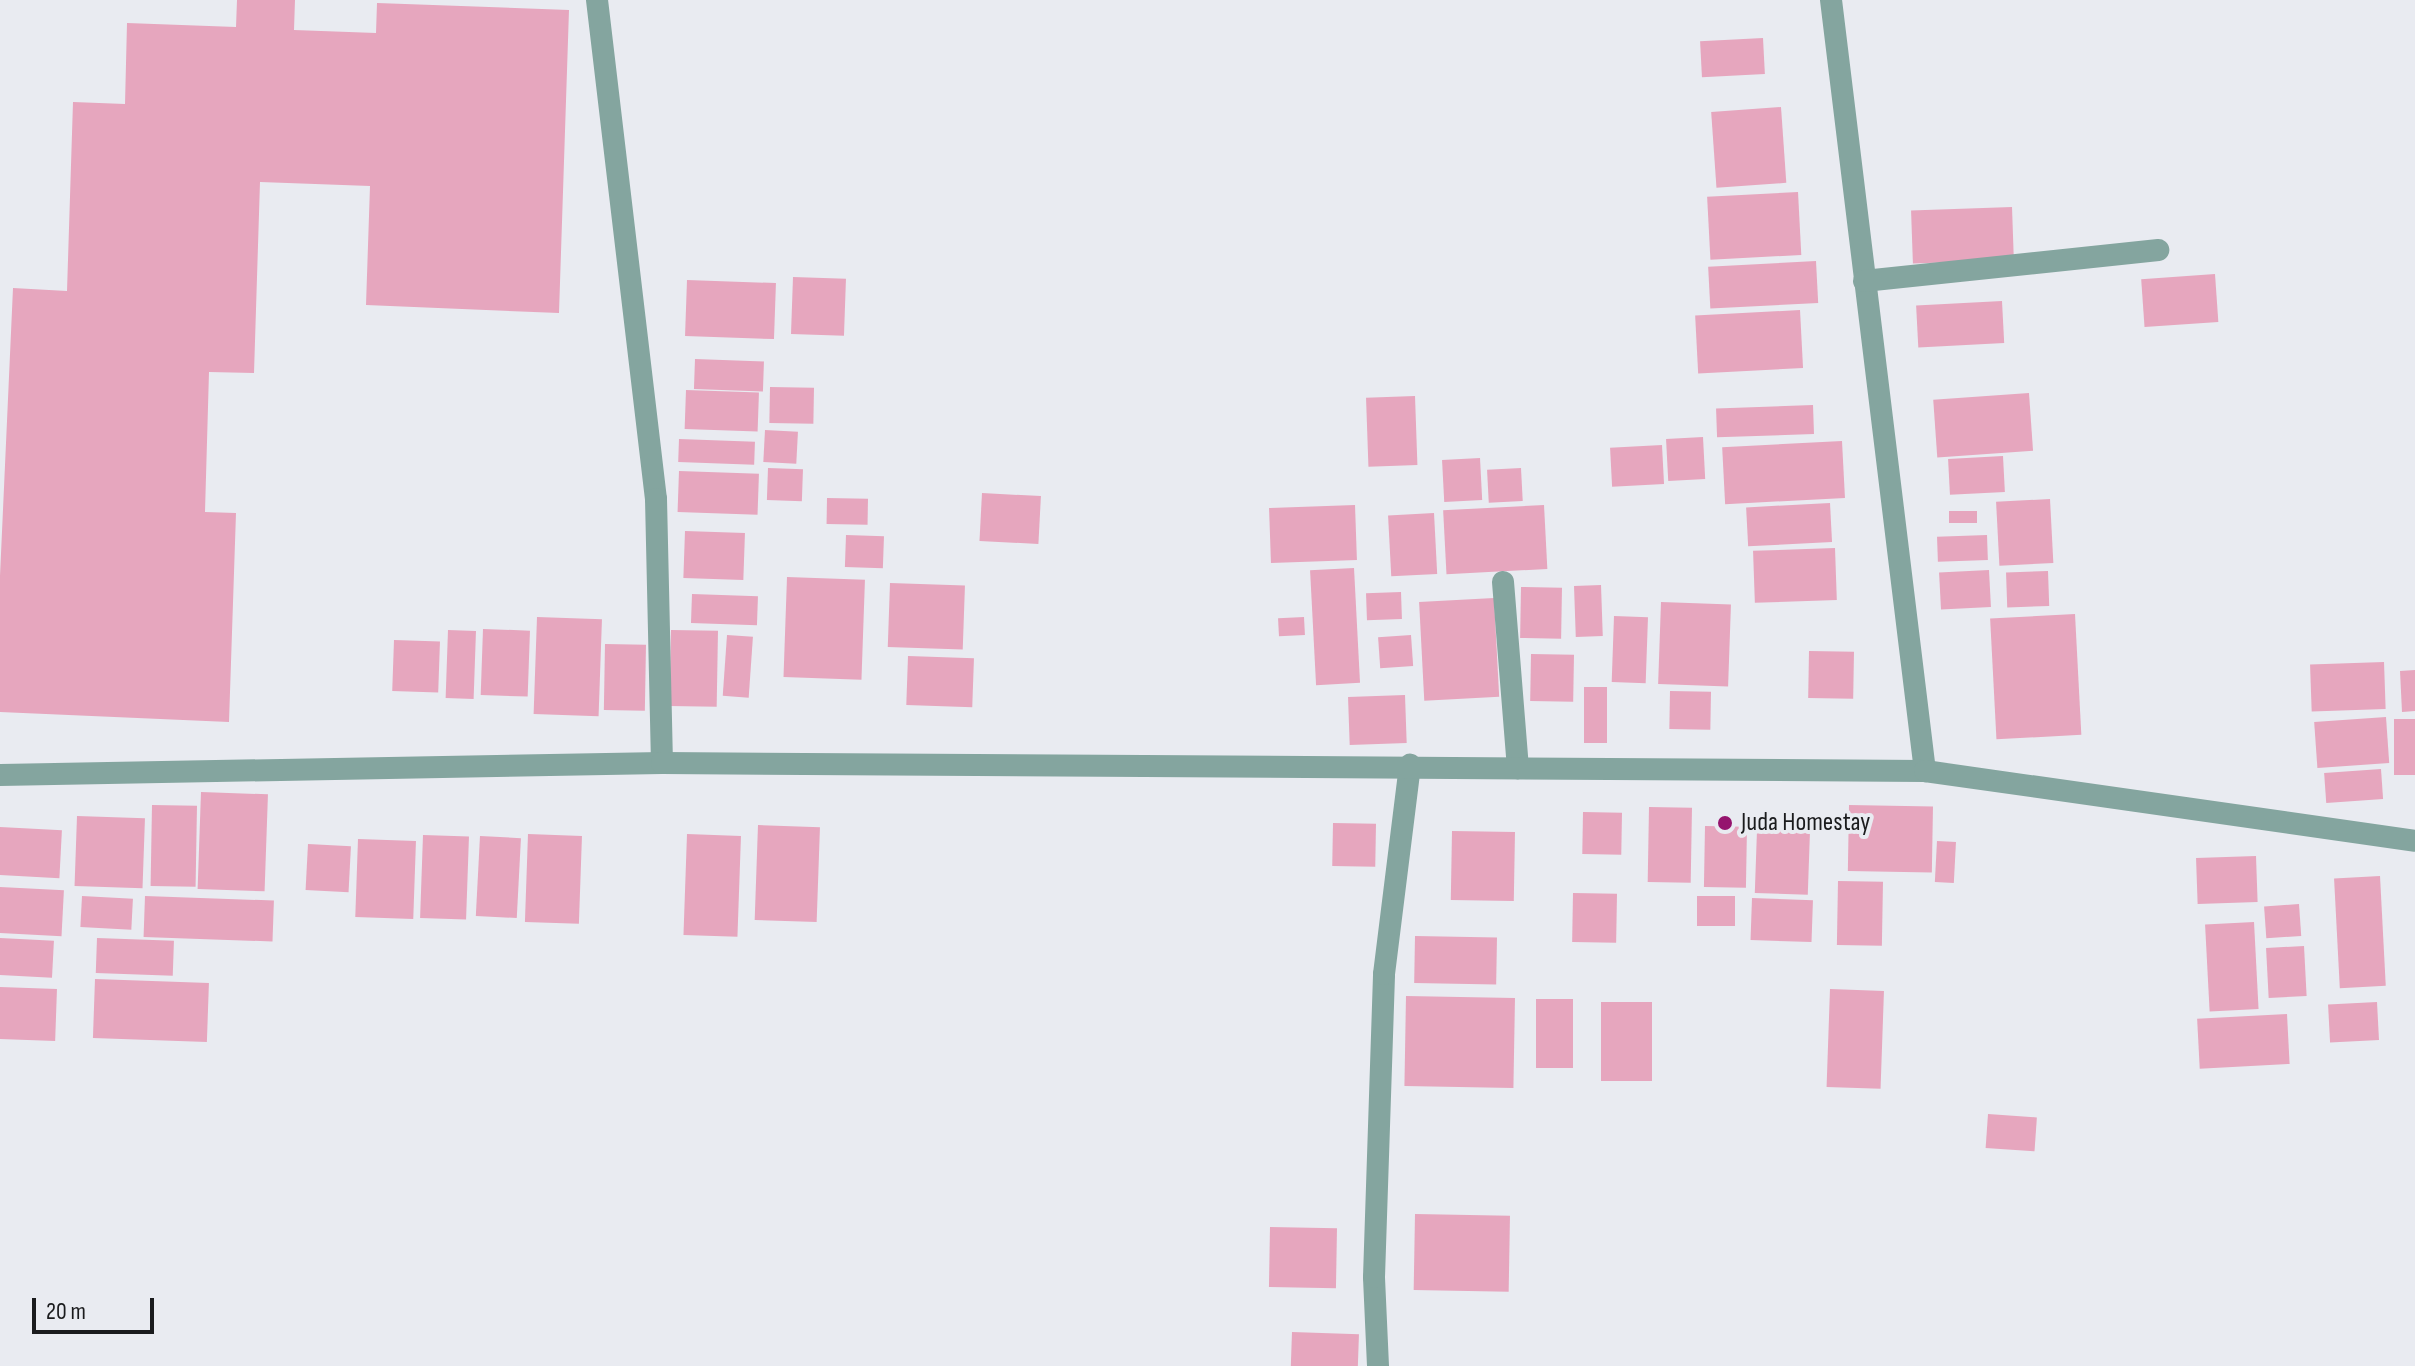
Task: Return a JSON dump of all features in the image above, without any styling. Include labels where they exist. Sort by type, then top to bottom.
[{"type":"street","points":[[597,0],[656,499],[662,763]]},
{"type":"street","points":[[1831,0],[1925,771]]},
{"type":"street","points":[[1864,281],[2158,250]]},
{"type":"street","points":[[1503,582],[1518,768]]},
{"type":"street","points":[[0,775],[662,763],[1410,765],[1925,771],[2415,841]]},
{"type":"street","points":[[1378,1366],[1374,1277],[1384,974],[1410,765]]},
{"type":"building","points":[[237,0],[295,0],[294,30],[376,33],[377,3],[569,10],[559,313],[366,305],[370,186],[260,182],[254,373],[209,372],[205,512],[236,513],[229,722],[0,712],[0,576],[13,288],[67,291],[73,102],[125,104],[127,23],[236,27]]},
{"type":"building","points":[[1763,38],[1765,74],[1702,77],[1700,41]]},
{"type":"building","points":[[1781,107],[1786,183],[1716,188],[1711,112]]},
{"type":"building","points":[[1798,192],[1801,255],[1710,260],[1707,197]]},
{"type":"building","points":[[2012,207],[2014,260],[1913,263],[1911,211]]},
{"type":"building","points":[[1816,261],[1818,303],[1710,309],[1708,267]]},
{"type":"building","points":[[2215,274],[2218,322],[2145,327],[2141,279]]},
{"type":"building","points":[[793,277],[846,279],[844,336],[791,334]]},
{"type":"building","points":[[687,280],[776,283],[774,339],[685,336]]},
{"type":"building","points":[[2002,301],[2004,343],[1918,347],[1916,306]]},
{"type":"building","points":[[1800,310],[1803,368],[1698,373],[1695,315]]},
{"type":"building","points":[[695,359],[764,361],[763,391],[694,389]]},
{"type":"building","points":[[770,387],[814,388],[813,424],[769,423]]},
{"type":"building","points":[[686,390],[759,393],[758,432],[685,429]]},
{"type":"building","points":[[2029,393],[2033,451],[1937,458],[1933,400]]},
{"type":"building","points":[[1415,396],[1417,465],[1368,467],[1366,398]]},
{"type":"building","points":[[1813,405],[1814,434],[1717,437],[1716,408]]},
{"type":"building","points":[[765,430],[798,432],[796,464],[763,462]]},
{"type":"building","points":[[1703,437],[1705,479],[1668,481],[1666,439]]},
{"type":"building","points":[[679,439],[755,442],[754,465],[678,462]]},
{"type":"building","points":[[1842,441],[1845,498],[1725,504],[1722,447]]},
{"type":"building","points":[[1662,445],[1664,484],[1612,487],[1610,448]]},
{"type":"building","points":[[2003,456],[2005,492],[1950,495],[1948,459]]},
{"type":"building","points":[[1480,458],[1482,500],[1444,502],[1442,460]]},
{"type":"building","points":[[768,468],[803,469],[802,501],[767,500]]},
{"type":"building","points":[[1521,468],[1523,501],[1489,503],[1487,470]]},
{"type":"building","points":[[679,471],[759,474],[758,515],[678,512]]},
{"type":"building","points":[[982,493],[1041,496],[1038,544],[979,541]]},
{"type":"building","points":[[827,498],[868,499],[868,525],[827,524]]},
{"type":"building","points":[[2050,499],[2053,563],[1999,566],[1996,502]]},
{"type":"building","points":[[1830,503],[1832,542],[1748,546],[1746,507]]},
{"type":"building","points":[[1355,505],[1357,560],[1271,563],[1269,508]]},
{"type":"building","points":[[1544,505],[1547,569],[1446,574],[1443,510]]},
{"type":"building","points":[[1949,511],[1977,511],[1977,523],[1949,523]]},
{"type":"building","points":[[1434,513],[1437,574],[1391,576],[1388,515]]},
{"type":"building","points":[[685,531],[745,533],[743,580],[683,578]]},
{"type":"building","points":[[846,535],[884,536],[883,568],[845,567]]},
{"type":"building","points":[[1987,535],[1988,560],[1938,562],[1937,537]]},
{"type":"building","points":[[1835,548],[1837,600],[1755,603],[1753,551]]},
{"type":"building","points":[[1354,568],[1360,683],[1316,685],[1310,570]]},
{"type":"building","points":[[1989,570],[1991,607],[1941,610],[1939,573]]},
{"type":"building","points":[[2048,571],[2049,606],[2007,607],[2006,572]]},
{"type":"building","points":[[787,577],[865,580],[861,680],[784,677]]},
{"type":"building","points":[[890,583],[965,586],[963,650],[888,647]]},
{"type":"building","points":[[1601,585],[1603,636],[1576,637],[1574,586]]},
{"type":"building","points":[[1521,587],[1562,588],[1561,639],[1520,638]]},
{"type":"building","points":[[1401,592],[1402,619],[1367,620],[1366,593]]},
{"type":"building","points":[[692,594],[758,596],[757,625],[691,623]]},
{"type":"building","points":[[1494,598],[1499,697],[1424,701],[1419,602]]},
{"type":"building","points":[[1661,602],[1731,604],[1728,686],[1658,684]]},
{"type":"building","points":[[2075,614],[2081,735],[1996,739],[1990,618]]},
{"type":"building","points":[[1614,616],[1648,617],[1646,683],[1612,682]]},
{"type":"building","points":[[537,617],[602,619],[599,716],[534,714]]},
{"type":"building","points":[[1304,617],[1305,635],[1279,636],[1278,618]]},
{"type":"building","points":[[483,629],[530,631],[528,697],[481,695]]},
{"type":"building","points":[[448,630],[476,631],[474,699],[446,698]]},
{"type":"building","points":[[671,630],[718,631],[717,707],[670,706]]},
{"type":"building","points":[[727,635],[753,637],[749,698],[723,696]]},
{"type":"building","points":[[1411,635],[1413,666],[1380,668],[1378,637]]},
{"type":"building","points":[[394,640],[440,642],[438,693],[392,691]]},
{"type":"building","points":[[605,644],[646,645],[645,711],[604,710]]},
{"type":"building","points":[[1809,651],[1854,652],[1853,699],[1808,698]]},
{"type":"building","points":[[1531,654],[1574,655],[1573,702],[1530,701]]},
{"type":"building","points":[[908,656],[974,658],[972,707],[906,705]]},
{"type":"building","points":[[2384,662],[2386,709],[2312,712],[2310,665]]},
{"type":"building","points":[[2415,670],[2415,711],[2402,712],[2400,671]]},
{"type":"building","points":[[1584,687],[1607,687],[1607,743],[1584,743]]},
{"type":"building","points":[[1670,691],[1711,692],[1710,730],[1669,729]]},
{"type":"building","points":[[1405,695],[1407,743],[1350,745],[1348,697]]},
{"type":"building","points":[[2386,717],[2389,763],[2317,768],[2314,722]]},
{"type":"building","points":[[2394,719],[2415,719],[2415,775],[2394,775]]},
{"type":"building","points":[[2381,769],[2383,799],[2326,803],[2324,773]]},
{"type":"building","points":[[201,792],[268,794],[265,891],[198,889]]},
{"type":"building","points":[[152,805],[197,806],[196,887],[151,886]]},
{"type":"building","points":[[1849,805],[1933,806],[1932,872],[1848,871]]},
{"type":"building","points":[[1649,807],[1692,808],[1691,883],[1648,882]]},
{"type":"building","points":[[1583,812],[1622,813],[1621,855],[1582,854]]},
{"type":"building","points":[[77,816],[145,818],[143,888],[75,886]]},
{"type":"building","points":[[1333,823],[1376,824],[1375,867],[1332,866]]},
{"type":"building","points":[[758,825],[820,827],[817,922],[755,920]]},
{"type":"building","points":[[1705,826],[1747,827],[1746,888],[1704,887]]},
{"type":"building","points":[[0,827],[62,830],[59,878],[0,875]]},
{"type":"building","points":[[1757,830],[1810,832],[1808,895],[1755,893]]},
{"type":"building","points":[[1452,831],[1515,832],[1514,901],[1451,900]]},
{"type":"building","points":[[528,834],[582,836],[579,924],[525,922]]},
{"type":"building","points":[[687,834],[741,836],[737,937],[683,935]]},
{"type":"building","points":[[423,835],[469,837],[466,920],[420,918]]},
{"type":"building","points":[[480,836],[521,838],[517,918],[476,916]]},
{"type":"building","points":[[358,839],[416,841],[413,919],[355,917]]},
{"type":"building","points":[[1937,841],[1956,842],[1954,883],[1935,882]]},
{"type":"building","points":[[308,844],[351,846],[349,892],[306,890]]},
{"type":"building","points":[[2256,856],[2258,902],[2198,904],[2196,858]]},
{"type":"building","points":[[2380,876],[2386,986],[2340,988],[2334,878]]},
{"type":"building","points":[[1838,881],[1883,882],[1882,946],[1837,945]]},
{"type":"building","points":[[0,887],[64,890],[62,936],[0,933]]},
{"type":"building","points":[[1573,893],[1617,894],[1616,943],[1572,942]]},
{"type":"building","points":[[82,896],[133,899],[131,930],[80,927]]},
{"type":"building","points":[[145,896],[274,901],[272,941],[144,937]]},
{"type":"building","points":[[1697,896],[1735,896],[1735,926],[1697,926]]},
{"type":"building","points":[[1752,898],[1813,900],[1811,942],[1751,940]]},
{"type":"building","points":[[2299,904],[2301,936],[2266,938],[2264,906]]},
{"type":"building","points":[[2254,922],[2259,1009],[2210,1011],[2205,925]]},
{"type":"building","points":[[1415,936],[1497,937],[1496,984],[1414,983]]},
{"type":"building","points":[[0,938],[54,941],[52,978],[0,975]]},
{"type":"building","points":[[97,938],[174,941],[173,976],[96,973]]},
{"type":"building","points":[[2304,946],[2307,996],[2269,998],[2266,948]]},
{"type":"building","points":[[95,979],[209,983],[207,1042],[93,1038]]},
{"type":"building","points":[[0,987],[57,989],[55,1041],[0,1039]]},
{"type":"building","points":[[1830,989],[1884,991],[1881,1089],[1827,1087]]},
{"type":"building","points":[[1406,996],[1515,998],[1513,1088],[1404,1086]]},
{"type":"building","points":[[1536,999],[1573,999],[1573,1068],[1536,1068]]},
{"type":"building","points":[[1601,1002],[1652,1002],[1652,1081],[1601,1081]]},
{"type":"building","points":[[2377,1002],[2379,1040],[2330,1043],[2328,1005]]},
{"type":"building","points":[[2287,1014],[2290,1064],[2200,1069],[2197,1019]]},
{"type":"building","points":[[1988,1114],[2037,1117],[2035,1151],[1986,1148]]},
{"type":"building","points":[[1415,1214],[1510,1216],[1509,1292],[1414,1290]]},
{"type":"building","points":[[1270,1227],[1337,1228],[1336,1288],[1269,1287]]},
{"type":"building","points":[[1292,1332],[1359,1334],[1358,1366],[1291,1366]]},
{"type":"place","name":"Juda Homestay","points":[[1725,823]]}]
